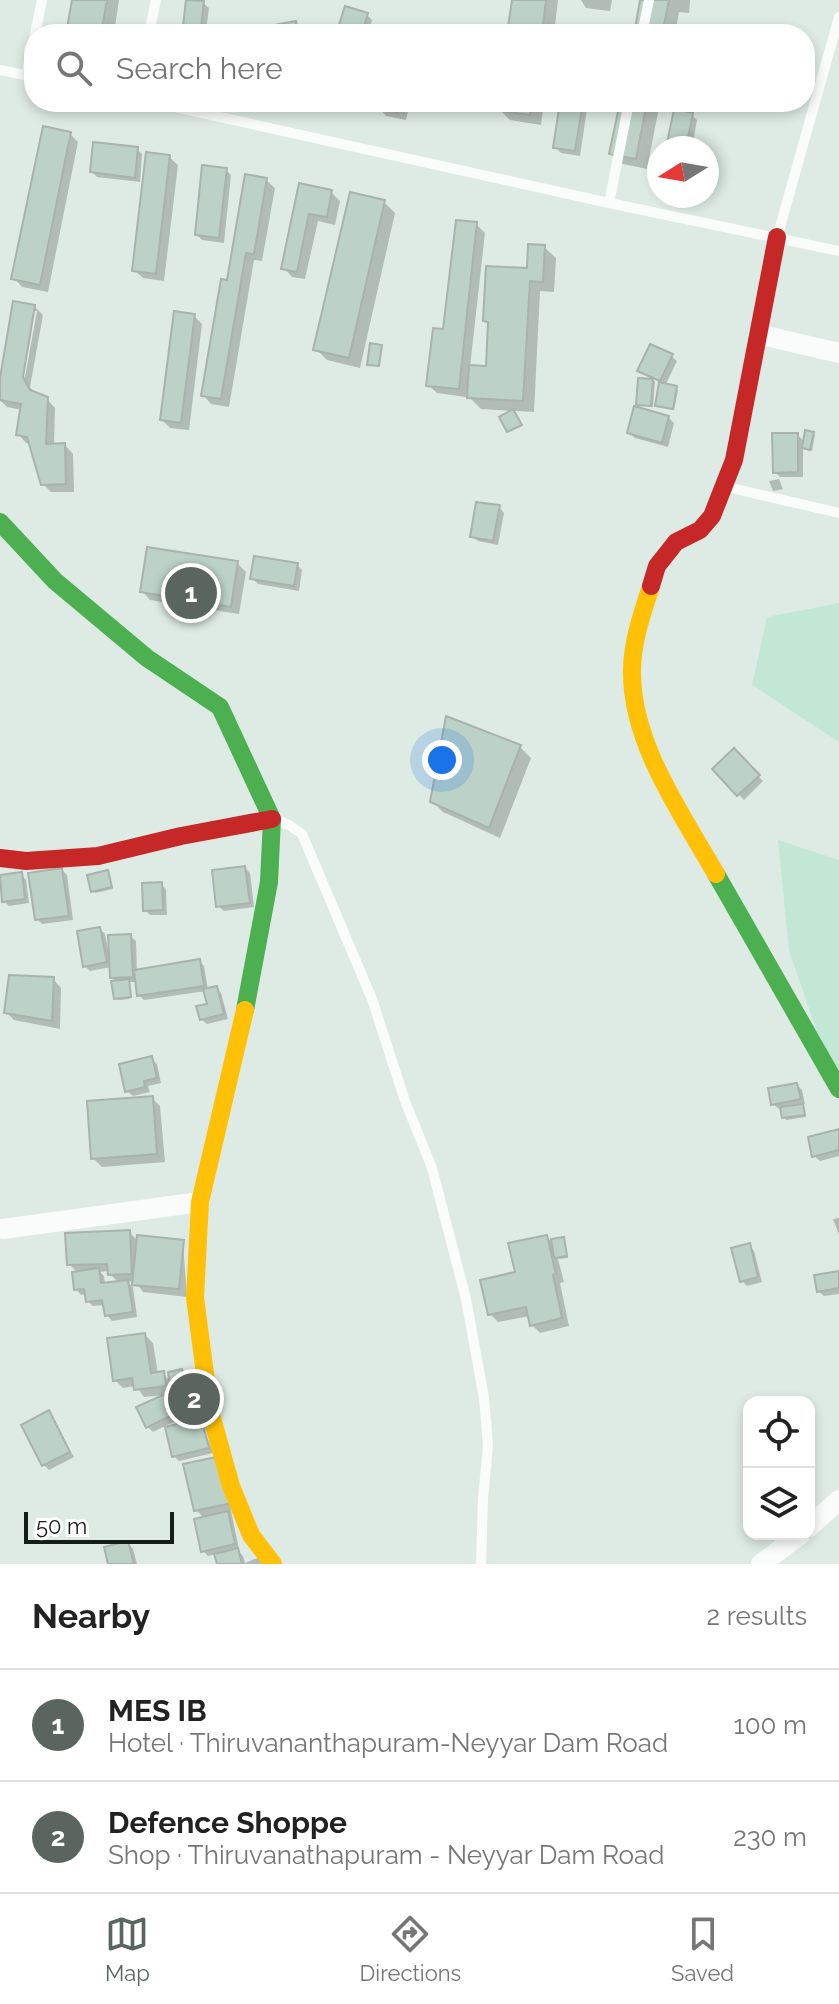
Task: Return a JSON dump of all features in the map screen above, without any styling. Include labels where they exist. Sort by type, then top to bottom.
[{"type":"street","points":[[777,237],[734,460],[712,516],[700,530],[676,542],[657,566],[637,631],[632,668],[633,698],[656,769],[839,1089]]},
{"type":"street","points":[[758,334],[839,353]]},
{"type":"street","points":[[0,522],[55,581],[135,648],[220,707],[272,819],[269,882],[249,991],[200,1202],[195,1298],[210,1411],[236,1498],[251,1535],[273,1564]]},
{"type":"street","points":[[0,858],[26,861],[98,856],[272,819]]},
{"type":"street","points":[[3,1229],[200,1202]]},
{"type":"street","points":[[815,1522],[839,1500]]},
{"type":"street","points":[[761,1564],[793,1540]]},
{"type":"lane","points":[[37,24],[42,0]]},
{"type":"lane","points":[[151,24],[156,0]]},
{"type":"lane","points":[[644,24],[649,0]]},
{"type":"lane","points":[[815,105],[839,21]]},
{"type":"lane","points":[[0,70],[24,76]]},
{"type":"lane","points":[[197,112],[839,251]]},
{"type":"lane","points":[[609,203],[627,112]]},
{"type":"lane","points":[[777,237],[813,112]]},
{"type":"lane","points":[[725,487],[839,513]]},
{"type":"lane","points":[[272,819],[302,834],[372,999],[405,1101],[432,1168],[466,1299],[484,1398],[488,1445],[481,1564]]},
{"type":"green space","points":[[839,603],[839,742],[752,685],[767,617]]},
{"type":"green space","points":[[778,840],[839,860],[839,1094],[789,951]]},
{"type":"building","points":[[72,0],[107,0],[103,24],[68,24]]},
{"type":"building","points":[[186,0],[204,1],[201,24],[183,24]]},
{"type":"building","points":[[512,0],[546,0],[543,24],[508,24]]},
{"type":"building","points":[[640,0],[669,0],[664,24],[636,24]]},
{"type":"building","points":[[345,6],[368,13],[365,24],[339,24]]},
{"type":"building","points":[[558,112],[581,112],[575,151],[553,148]]},
{"type":"building","points":[[618,112],[645,112],[636,159],[609,154]]},
{"type":"building","points":[[673,112],[693,113],[688,136],[668,136]]},
{"type":"building","points":[[43,126],[71,132],[40,285],[11,279]]},
{"type":"building","points":[[93,142],[138,147],[135,178],[90,172]]},
{"type":"building","points":[[146,152],[170,155],[156,274],[132,271]]},
{"type":"building","points":[[202,165],[227,168],[219,238],[195,235]]},
{"type":"building","points":[[245,174],[267,178],[254,254],[246,253],[221,399],[201,396],[221,279],[227,280]]},
{"type":"building","points":[[299,183],[332,190],[327,217],[309,214],[297,272],[281,269]]},
{"type":"building","points":[[350,192],[385,200],[349,358],[313,350]]},
{"type":"building","points":[[456,220],[477,222],[459,389],[426,386],[433,328],[443,329]]},
{"type":"building","points":[[528,244],[545,245],[543,282],[530,281],[523,401],[467,398],[469,365],[486,366],[488,322],[483,321],[486,266],[527,268]]},
{"type":"building","points":[[13,301],[35,305],[23,377],[30,390],[48,397],[46,444],[65,443],[66,484],[41,485],[27,437],[16,435],[21,404],[0,400],[0,378]]},
{"type":"building","points":[[174,311],[195,314],[181,423],[160,420]]},
{"type":"building","points":[[370,343],[382,345],[379,366],[367,365]]},
{"type":"building","points":[[650,344],[673,354],[660,381],[637,371]]},
{"type":"building","points":[[638,378],[653,379],[651,406],[636,405]]},
{"type":"building","points":[[659,382],[677,386],[673,409],[655,406]]},
{"type":"building","points":[[634,406],[669,416],[662,443],[627,433]]},
{"type":"building","points":[[513,409],[522,425],[507,432],[499,417]]},
{"type":"building","points":[[805,430],[814,432],[810,450],[802,448]]},
{"type":"building","points":[[772,433],[798,433],[798,472],[773,473]]},
{"type":"building","points":[[476,502],[500,505],[493,541],[470,537]]},
{"type":"building","points":[[147,547],[238,561],[231,607],[140,592]]},
{"type":"building","points":[[254,556],[298,563],[294,586],[250,579]]},
{"type":"building","points":[[446,716],[521,745],[489,828],[430,802]]},
{"type":"building","points":[[734,748],[760,775],[737,796],[712,769]]},
{"type":"building","points":[[245,866],[250,903],[216,907],[212,870]]},
{"type":"building","points":[[62,868],[69,916],[35,920],[28,873]]},
{"type":"building","points":[[108,870],[112,887],[91,892],[87,875]]},
{"type":"building","points":[[22,872],[25,899],[2,902],[0,875]]},
{"type":"building","points":[[162,882],[163,910],[143,911],[142,883]]},
{"type":"building","points":[[100,927],[107,962],[83,967],[77,931]]},
{"type":"building","points":[[131,934],[133,977],[110,978],[108,935]]},
{"type":"building","points":[[200,959],[204,986],[137,996],[134,970]]},
{"type":"building","points":[[9,975],[54,977],[52,1021],[4,1013]]},
{"type":"building","points":[[129,979],[131,997],[114,999],[111,981]]},
{"type":"building","points":[[217,986],[224,1014],[200,1020],[196,1006],[207,1004],[203,989]]},
{"type":"building","points":[[152,1056],[157,1078],[144,1081],[145,1087],[125,1092],[119,1064]]},
{"type":"building","points":[[797,1083],[801,1099],[771,1105],[768,1088]]},
{"type":"building","points":[[153,1096],[157,1154],[91,1159],[87,1101]]},
{"type":"building","points":[[803,1104],[805,1115],[782,1118],[780,1107]]},
{"type":"building","points":[[839,1129],[839,1150],[812,1157],[808,1137]]},
{"type":"building","points":[[130,1230],[132,1274],[108,1275],[107,1264],[67,1265],[65,1233]]},
{"type":"building","points":[[137,1235],[184,1240],[179,1289],[132,1285]]},
{"type":"building","points":[[547,1235],[562,1318],[530,1326],[526,1307],[488,1315],[480,1280],[515,1272],[508,1243]]},
{"type":"building","points":[[564,1237],[567,1256],[554,1258],[551,1239]]},
{"type":"building","points":[[750,1243],[758,1277],[740,1282],[731,1248]]},
{"type":"building","points":[[99,1268],[101,1283],[128,1280],[133,1312],[105,1316],[102,1300],[86,1302],[84,1289],[74,1290],[72,1272]]},
{"type":"building","points":[[839,1271],[839,1288],[817,1292],[814,1275]]},
{"type":"building","points":[[145,1333],[151,1373],[164,1371],[166,1386],[134,1390],[132,1378],[113,1381],[107,1338]]},
{"type":"building","points":[[182,1369],[185,1383],[170,1386],[168,1372]]},
{"type":"building","points":[[190,1384],[195,1411],[179,1415],[173,1387]]},
{"type":"building","points":[[167,1393],[176,1413],[146,1428],[136,1407]]},
{"type":"building","points":[[49,1410],[70,1452],[42,1466],[21,1425]]},
{"type":"building","points":[[201,1418],[209,1448],[172,1457],[165,1427]]},
{"type":"building","points":[[221,1456],[232,1503],[194,1511],[183,1464]]},
{"type":"building","points":[[228,1511],[235,1544],[201,1552],[194,1519]]},
{"type":"building","points":[[128,1541],[134,1564],[108,1564],[104,1547]]},
{"type":"building","points":[[238,1548],[242,1564],[217,1564],[214,1554]]},
{"type":"traffic: fast","points":[[0,522],[55,581],[147,658],[220,707],[272,819],[269,882],[245,1010]]},
{"type":"traffic: fast","points":[[716,874],[839,1089]]},
{"type":"traffic: slow","points":[[651,586],[632,660],[634,698],[640,725],[661,777],[716,874]]},
{"type":"traffic: slow","points":[[245,1010],[200,1202],[195,1298],[210,1411],[231,1486],[251,1535],[273,1564]]},
{"type":"traffic: jam","points":[[651,586],[657,566],[676,542],[700,530],[712,516],[734,460],[777,237]]},
{"type":"traffic: jam","points":[[0,858],[26,861],[98,856],[272,819]]},
{"type":"place","name":"MES IB","points":[[191,593]]},
{"type":"place","name":"Defence Shoppe","points":[[194,1399]]}]
